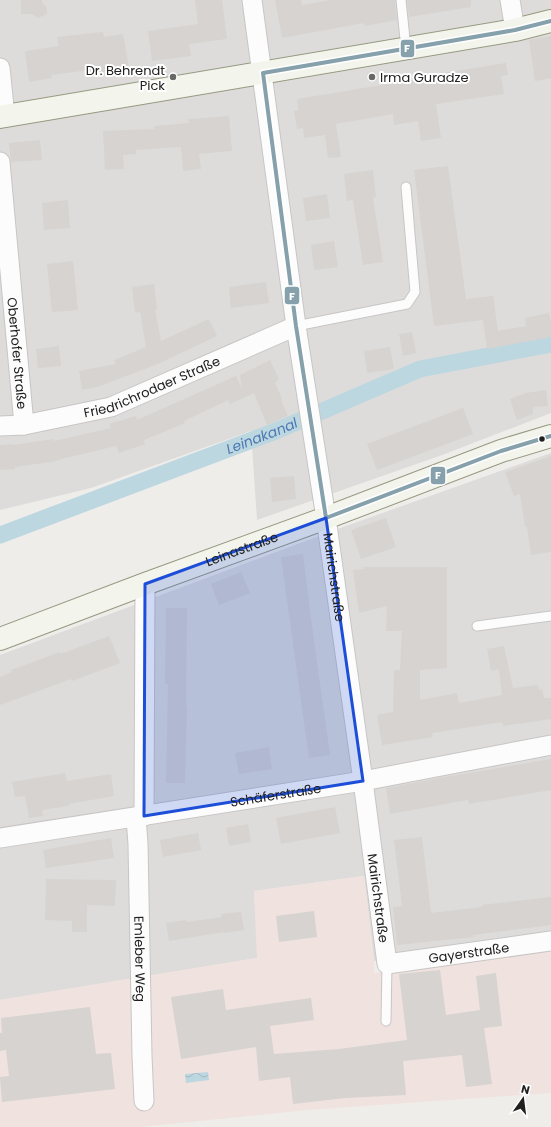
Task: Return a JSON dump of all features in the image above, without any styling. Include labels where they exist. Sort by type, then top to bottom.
[{"type":"street","name":"Mairichstraße","points":[[252,0],[296,326],[326,518],[363,780],[387,964]]},
{"type":"street","points":[[510,0],[515,30]]},
{"type":"street","points":[[0,68],[3,117],[515,30],[551,21]]},
{"type":"street","name":"Oberhofer Straße","points":[[0,162],[24,425]]},
{"type":"street","name":"Friedrichrodaer Straße","points":[[0,426],[24,425],[111,407],[296,326]]},
{"type":"street","name":"Leinastraße","points":[[0,639],[326,518],[501,451],[551,436]]},
{"type":"street","name":"Emleber Weg","points":[[144,1101],[138,844],[140,816],[145,584]]},
{"type":"street","name":"Schäferstraße","points":[[0,838],[363,780],[551,745]]},
{"type":"street","name":"Gayerstraße","points":[[387,964],[551,941]]},
{"type":"lane","points":[[401,0],[406,49]]},
{"type":"lane","points":[[296,326],[407,304],[415,292],[406,187]]},
{"type":"lane","points":[[477,626],[551,616]]},
{"type":"lane","points":[[386,1021],[387,964]]},
{"type":"highlighted area","points":[[326,518],[363,781],[144,816],[145,584]]},
{"type":"shaded area","points":[[0,0],[551,0],[551,413],[445,454],[257,520],[251,431],[91,488],[0,510]]},
{"type":"shaded area","points":[[551,453],[551,937],[374,961],[364,876],[254,891],[258,958],[0,1000],[0,655],[346,526]]},
{"type":"shaded area","points":[[364,876],[374,961],[374,973],[551,951],[551,1093],[308,1110],[141,1127],[0,1127],[0,1000],[257,958],[254,891]]},
{"type":"water","points":[[208,1072],[209,1080],[186,1083],[185,1074]]},
{"type":"building","points":[[21,0],[42,0],[42,3],[46,6],[47,14],[38,18],[32,14],[21,14]]},
{"type":"building","points":[[195,0],[222,0],[227,39],[189,44],[191,56],[152,61],[148,31],[198,24]]},
{"type":"building","points":[[275,0],[301,0],[302,5],[331,0],[395,0],[397,20],[365,26],[364,23],[282,38]]},
{"type":"building","points":[[407,0],[471,0],[471,7],[409,17]]},
{"type":"building","points":[[103,32],[104,37],[123,34],[129,68],[97,73],[97,69],[51,75],[52,78],[29,82],[25,51],[59,46],[57,37]]},
{"type":"building","points":[[551,36],[551,78],[535,81],[529,40]]},
{"type":"building","points":[[506,63],[508,75],[501,76],[504,94],[436,104],[441,138],[421,141],[418,121],[394,125],[393,114],[336,124],[341,157],[328,158],[325,135],[304,138],[303,128],[297,129],[294,111],[298,110],[297,99],[388,84],[387,82]]},
{"type":"building","points":[[229,116],[232,151],[199,154],[201,169],[183,171],[181,147],[136,150],[136,154],[123,155],[124,169],[105,170],[103,131],[154,129],[154,126],[189,123],[188,119]]},
{"type":"building","points":[[40,140],[42,160],[11,162],[9,143]]},
{"type":"building","points":[[448,166],[466,299],[493,296],[498,331],[526,326],[525,318],[549,313],[551,337],[487,349],[483,320],[434,326],[414,170]]},
{"type":"building","points":[[373,170],[376,197],[373,198],[383,262],[363,265],[353,200],[347,201],[344,174]]},
{"type":"building","points":[[327,194],[330,218],[306,221],[303,198]]},
{"type":"building","points":[[68,200],[70,228],[44,230],[42,203]]},
{"type":"building","points":[[334,241],[338,267],[314,270],[311,245]]},
{"type":"building","points":[[73,261],[78,310],[52,312],[47,264]]},
{"type":"building","points":[[266,282],[269,303],[231,308],[229,287]]},
{"type":"building","points":[[154,284],[157,310],[155,310],[161,341],[209,319],[217,336],[160,363],[100,386],[82,390],[79,371],[116,364],[114,360],[146,347],[140,312],[135,313],[132,287]]},
{"type":"building","points":[[412,332],[416,353],[403,356],[399,334]]},
{"type":"building","points":[[59,346],[61,366],[38,368],[36,349]]},
{"type":"building","points":[[390,347],[394,369],[367,373],[364,351]]},
{"type":"building","points":[[270,360],[279,379],[275,383],[288,416],[267,425],[254,393],[230,404],[228,400],[184,421],[185,423],[144,440],[145,444],[119,453],[116,446],[57,461],[15,467],[15,469],[0,470],[0,445],[13,445],[54,439],[54,441],[111,428],[109,424],[136,416],[137,420],[236,376],[242,389],[240,375]]},
{"type":"building","points":[[546,390],[548,406],[533,407],[533,414],[517,420],[510,399],[526,393]]},
{"type":"building","points":[[463,408],[473,434],[377,470],[367,444]]},
{"type":"building","points":[[551,456],[551,552],[531,555],[520,494],[514,496],[505,472]]},
{"type":"building","points":[[294,476],[296,499],[272,502],[270,478]]},
{"type":"building","points":[[386,518],[396,547],[361,559],[351,530]]},
{"type":"building","points":[[303,554],[330,755],[309,758],[281,557]]},
{"type":"building","points":[[363,567],[447,567],[447,668],[420,670],[420,700],[457,693],[459,703],[502,695],[499,669],[491,671],[487,649],[504,646],[513,688],[538,685],[539,690],[542,689],[544,698],[551,698],[551,719],[503,726],[502,722],[432,733],[433,737],[382,745],[377,715],[393,712],[394,670],[400,670],[402,631],[386,631],[387,606],[359,613],[353,570],[364,569]]},
{"type":"building","points":[[241,572],[250,593],[219,605],[211,584]]},
{"type":"building","points":[[166,608],[187,608],[185,783],[166,783],[168,684],[165,684]]},
{"type":"building","points":[[109,636],[120,663],[0,705],[0,677],[12,672],[11,670],[60,652],[61,654]]},
{"type":"building","points":[[269,747],[272,769],[239,774],[235,753]]},
{"type":"building","points":[[551,759],[551,790],[469,804],[468,800],[390,814],[386,788]]},
{"type":"building","points":[[65,773],[67,781],[111,774],[114,796],[69,804],[69,806],[42,810],[43,816],[29,818],[25,796],[15,797],[12,782]]},
{"type":"building","points":[[335,807],[340,833],[281,844],[276,818]]},
{"type":"building","points":[[248,824],[251,842],[229,846],[226,828]]},
{"type":"building","points":[[198,833],[201,850],[163,857],[160,840]]},
{"type":"building","points":[[422,837],[431,913],[551,897],[551,925],[473,935],[474,937],[397,945],[393,907],[402,906],[394,840]]},
{"type":"building","points":[[111,838],[114,858],[46,868],[43,850]]},
{"type":"building","points":[[46,879],[116,880],[115,906],[87,905],[87,932],[72,932],[72,921],[45,920]]},
{"type":"building","points":[[314,911],[317,937],[279,942],[276,916]]},
{"type":"building","points":[[241,912],[244,930],[169,941],[166,923],[222,917],[221,914]]},
{"type":"building","points":[[440,970],[446,1015],[480,1010],[476,976],[496,973],[502,1026],[484,1028],[492,1084],[466,1087],[462,1055],[403,1061],[406,1095],[345,1098],[293,1104],[290,1077],[259,1081],[256,1047],[181,1059],[171,997],[223,989],[226,1010],[311,998],[314,1020],[270,1026],[274,1054],[339,1049],[407,1040],[399,974]]},
{"type":"building","points":[[90,1007],[96,1054],[111,1053],[115,1089],[2,1102],[0,1077],[9,1076],[6,1050],[0,1051],[0,1033],[2,1033],[1,1018]]},
{"type":"waterway","name":"Leinakanal","points":[[0,535],[276,431],[420,369],[551,344]]},
{"type":"transit line","name":"F","points":[[263,73],[515,30],[551,21]]},
{"type":"transit line","name":"F","points":[[263,73],[296,326],[326,518]]},
{"type":"transit line","name":"F","points":[[326,518],[501,451],[551,436]]},
{"type":"place","name":"Dr. Behrendt Pick","points":[[173,77]]},
{"type":"place","name":"Irma Guradze","points":[[372,77]]}]
